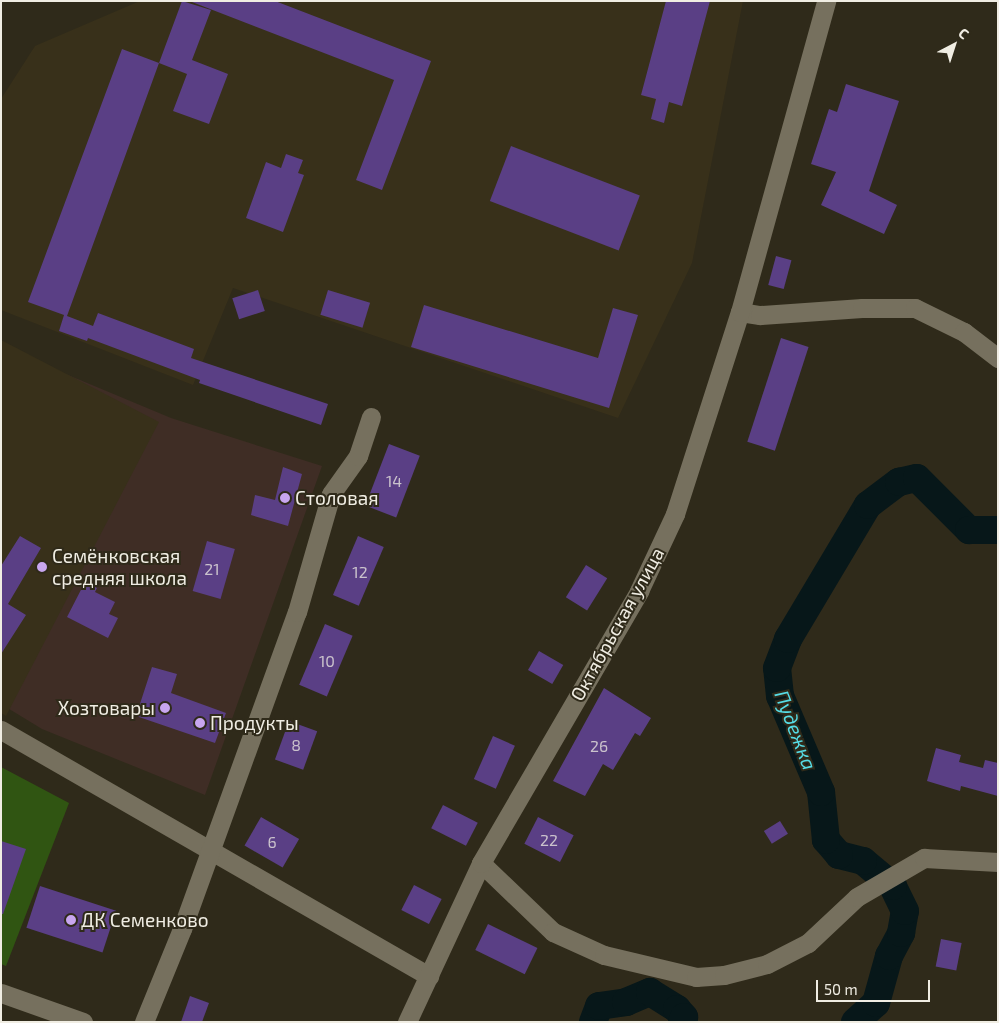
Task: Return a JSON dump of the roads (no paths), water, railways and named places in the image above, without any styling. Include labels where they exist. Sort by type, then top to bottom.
[{"type":"street","name":"Октябрьская улица","points":[[407,1022],[481,863],[659,553],[688,482],[740,312],[826,1]]},
{"type":"street","points":[[740,312],[760,315],[862,308],[915,308],[964,332],[998,358]]},
{"type":"street","points":[[144,1022],[210,850],[297,612],[332,494],[358,456],[371,417]]},
{"type":"street","points":[[1,730],[429,976]]},
{"type":"street","points":[[481,863],[553,932],[604,955],[696,977],[724,975],[767,964],[808,943],[857,897],[924,858],[998,862]]},
{"type":"street","points":[[1,993],[73,1020]]},
{"type":"waterway","name":"Пудежка","points":[[855,1022],[876,1003],[889,956],[901,933],[905,911],[893,886],[863,861],[839,855],[826,840],[821,792],[780,696],[777,668],[788,639],[868,505],[899,482],[917,478],[969,530],[998,530]]},
{"type":"waterway","name":"Пудежка","points":[[593,1022],[599,1006],[626,1002],[650,992],[677,1009],[684,1017],[682,1022]]},
{"type":"place","name":"Столовая","points":[[285,498]]},
{"type":"place","name":"Семёнковская средняя школа","points":[[42,567]]},
{"type":"place","name":"Хозтовары","points":[[165,708]]},
{"type":"place","name":"Продукты","points":[[200,723]]},
{"type":"place","name":"ДК Семенково","points":[[71,920]]}]
